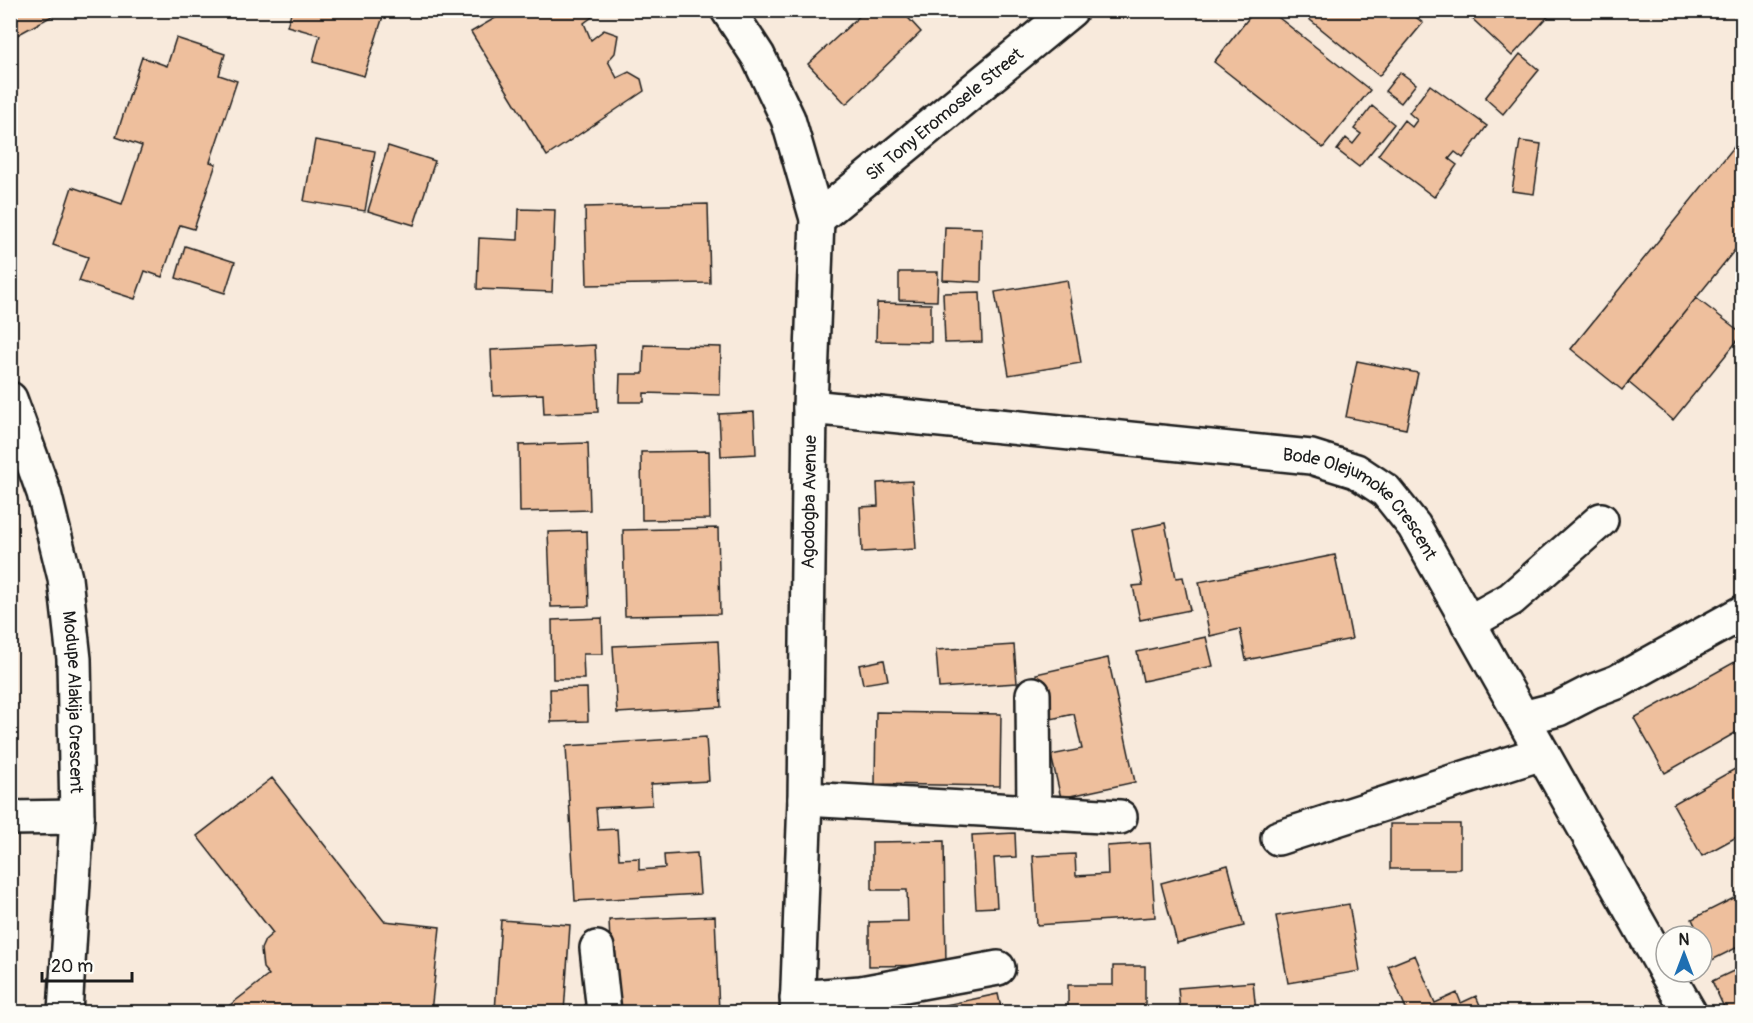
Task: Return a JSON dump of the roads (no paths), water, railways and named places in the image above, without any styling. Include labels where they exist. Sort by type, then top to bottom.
[{"type":"street","name":"Agodogba Avenue","points":[[728,10],[758,56],[788,119],[817,219],[810,406],[805,799],[797,1005]]},
{"type":"street","name":"Sir Tony Eromosele Street","points":[[817,219],[1071,10]]},
{"type":"street","name":"Modupe Alakija Crescent","points":[[10,399],[44,493],[65,578],[74,660],[77,817],[65,1012]]},
{"type":"street","name":"Bode Olejumoke Crescent","points":[[810,406],[1311,457],[1356,471],[1386,491],[1414,526],[1654,951]]},
{"type":"street","points":[[1468,623],[1511,599],[1601,520]]},
{"type":"street","points":[[1523,718],[1558,709],[1617,682],[1743,613]]},
{"type":"street","points":[[1033,694],[1034,812]]},
{"type":"street","points":[[1278,838],[1542,753]]},
{"type":"street","points":[[805,799],[1120,817]]},
{"type":"street","points":[[10,818],[77,817]]},
{"type":"street","points":[[597,948],[604,1012]]},
{"type":"street","points":[[797,1005],[998,968]]},
{"type":"street","name":"Bode Olejumoke Crescent","points":[[1673,984],[1689,1012]]}]
